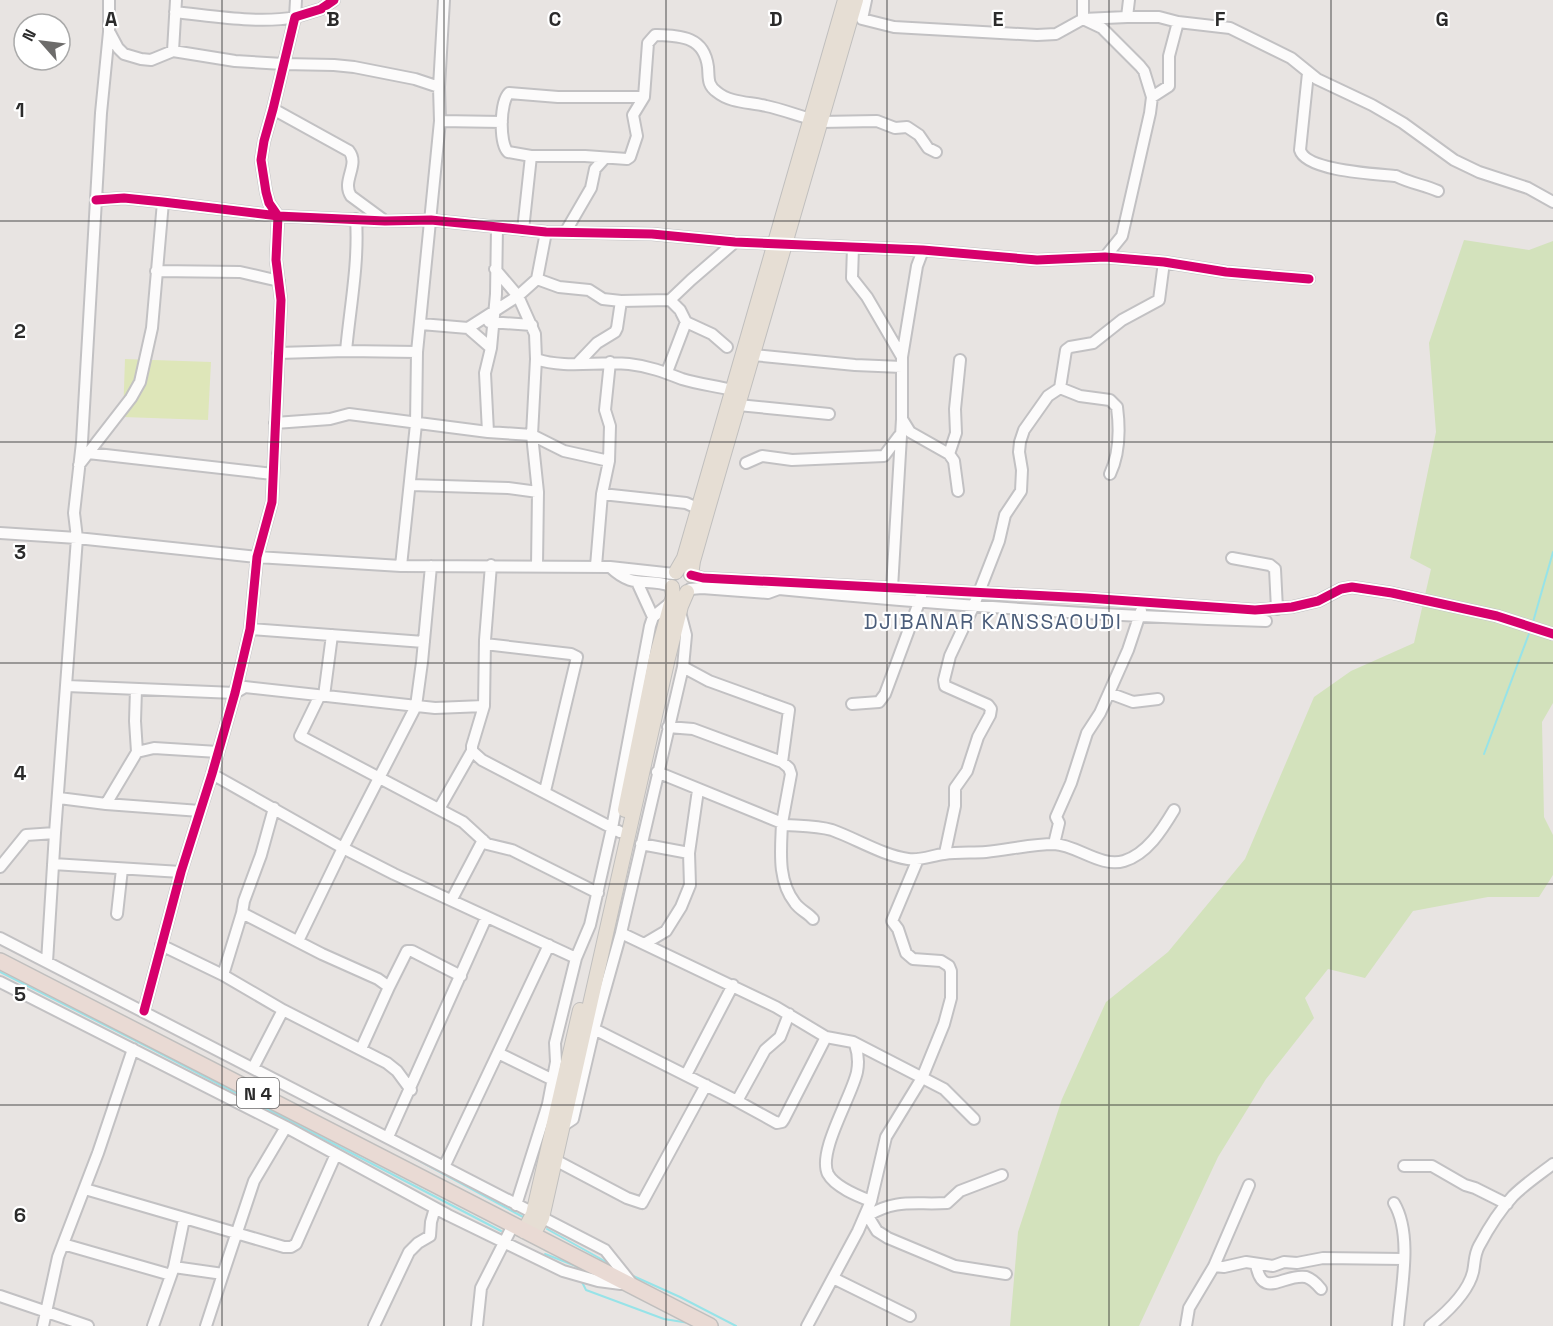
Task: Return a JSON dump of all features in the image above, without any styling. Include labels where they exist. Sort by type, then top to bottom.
[{"type":"highway","name":"N 4","points":[[0,961],[710,1326]]},
{"type":"main road","points":[[674,608],[690,585],[702,510],[732,390],[780,243],[815,121],[845,0]]},
{"type":"main road","points":[[815,121],[856,16],[855,0]]},
{"type":"main road","points":[[537,1216],[674,608],[673,580],[702,510],[738,405],[753,355],[780,243]]},
{"type":"main road","points":[[673,580],[684,571],[690,585]]},
{"type":"main road","points":[[673,580],[676,592],[690,585]]},
{"type":"main road","points":[[523,1230],[537,1216],[555,1160],[559,1124],[616,830],[662,658]]},
{"type":"street","points":[[47,962],[77,538],[74,513],[82,441],[96,200],[109,32],[109,0]]},
{"type":"street","points":[[144,1011],[181,872],[235,693],[250,629],[257,557],[272,502],[281,300],[276,260],[278,216],[273,211],[266,192],[261,160],[295,17],[296,0]]},
{"type":"street","points":[[173,51],[175,6],[272,19],[295,17],[321,9],[334,0]]},
{"type":"street","points":[[401,566],[411,485],[416,424],[417,352],[440,121],[439,87],[444,0]]},
{"type":"street","points":[[866,0],[856,16],[894,27],[1037,35],[1056,34],[1083,19],[1159,17],[1178,22],[1230,28],[1291,58],[1308,73],[1403,123],[1454,160],[1479,172],[1528,188],[1553,202]]},
{"type":"street","points":[[1083,0],[1083,19]]},
{"type":"street","points":[[1127,17],[1129,0]]},
{"type":"street","points":[[1083,19],[1102,28],[1140,66],[1144,71],[1152,97],[1122,236],[1105,257]]},
{"type":"street","points":[[1152,97],[1169,86],[1168,56],[1178,22]]},
{"type":"street","points":[[109,32],[124,54],[151,60],[173,51],[235,61],[354,67],[415,79],[439,87]]},
{"type":"street","points":[[644,97],[558,97],[509,93],[504,99],[502,122],[505,150],[531,156],[585,156],[604,159],[630,157],[636,136],[633,116],[644,97],[648,43],[655,34],[681,36],[699,45],[705,55],[710,85],[723,96],[769,106],[815,121],[877,121],[895,128],[907,127],[919,135],[928,148],[936,152]]},
{"type":"street","points":[[1308,73],[1300,150],[1306,159],[1324,166],[1396,176],[1406,182],[1422,184],[1438,191]]},
{"type":"street","points":[[273,109],[349,151],[353,160],[348,191],[351,196],[385,221]]},
{"type":"street","points":[[440,121],[502,122]]},
{"type":"street","points":[[523,230],[531,156]]},
{"type":"street","points":[[566,231],[591,188],[596,170],[604,159]]},
{"type":"street","points":[[96,200],[124,198],[278,216],[385,221],[431,220],[546,232],[651,234],[735,242],[923,250],[1037,260],[1105,257],[1164,262],[1226,272],[1309,279]]},
{"type":"street","points":[[79,465],[131,398],[140,382],[152,328],[164,202]]},
{"type":"street","points":[[346,351],[351,291],[357,259],[356,219]]},
{"type":"street","points":[[488,432],[485,373],[491,348],[496,294],[496,227]]},
{"type":"street","points":[[472,325],[518,296],[537,279],[546,232]]},
{"type":"street","points":[[537,279],[559,287],[589,291],[603,299],[621,302],[670,300],[735,242]]},
{"type":"street","points":[[854,247],[852,278],[867,297],[902,362]]},
{"type":"street","points":[[892,588],[902,419],[902,362],[917,266],[923,250]]},
{"type":"street","points":[[945,854],[955,806],[955,788],[967,771],[978,737],[991,710],[988,705],[968,698],[945,686],[944,683],[950,656],[974,605],[999,541],[1005,515],[1021,491],[1022,470],[1018,452],[1024,430],[1048,396],[1060,388],[1064,354],[1070,347],[1094,343],[1122,320],[1159,300],[1164,262]]},
{"type":"street","points":[[495,269],[518,296],[535,334],[532,435],[538,492],[537,566]]},
{"type":"street","points":[[156,271],[240,272],[279,281]]},
{"type":"street","points":[[670,300],[680,310],[686,322],[712,334],[727,347]]},
{"type":"street","points":[[577,364],[597,343],[615,332],[621,302]]},
{"type":"street","points":[[667,372],[686,322]]},
{"type":"street","points":[[421,324],[532,324]]},
{"type":"street","points":[[472,325],[491,348]]},
{"type":"street","points":[[278,353],[417,352]]},
{"type":"street","points":[[753,355],[855,365],[902,362]]},
{"type":"street","points":[[536,359],[558,365],[610,362],[643,366],[683,379],[732,390]]},
{"type":"street","points":[[949,453],[956,433],[955,409],[960,360]]},
{"type":"street","points":[[596,567],[602,494],[609,461],[610,426],[605,410],[610,362]]},
{"type":"street","points":[[1060,388],[1080,396],[1110,400],[1117,407],[1119,421],[1117,458],[1110,474]]},
{"type":"street","points":[[738,405],[828,414]]},
{"type":"street","points":[[276,423],[330,419],[349,414],[416,424],[532,435],[564,451],[609,461]]},
{"type":"street","points":[[902,419],[910,432],[949,453],[954,461],[958,491]]},
{"type":"street","points":[[746,463],[762,456],[792,460],[884,456],[901,434]]},
{"type":"street","points":[[88,453],[273,474]]},
{"type":"street","points":[[411,485],[508,488],[538,492]]},
{"type":"street","points":[[602,494],[686,502],[702,510]]},
{"type":"street","points":[[0,533],[77,538],[257,557],[401,566],[610,567],[673,580]]},
{"type":"street","points":[[1232,558],[1270,565],[1275,569],[1277,609]]},
{"type":"street","points":[[439,809],[472,751],[484,706],[484,644],[491,565]]},
{"type":"street","points":[[298,941],[416,706],[431,566]]},
{"type":"street","points":[[610,567],[622,578],[637,582],[663,583],[673,580]]},
{"type":"street","points":[[516,1205],[548,1104],[556,1062],[555,1043],[576,958],[590,925],[616,830],[645,644],[653,617],[637,582]]},
{"type":"street","points":[[690,585],[768,593],[782,585],[892,588],[1255,610],[1277,609],[1318,601],[1341,589],[1352,588],[1392,592],[1497,616],[1553,634]]},
{"type":"street","points":[[782,585],[919,603],[1139,617],[1266,621]]},
{"type":"street","points":[[852,704],[879,702],[885,694],[924,591]]},
{"type":"street","points":[[1054,844],[1059,823],[1056,817],[1071,783],[1087,733],[1109,693],[1144,603]]},
{"type":"street","points":[[559,1124],[573,1119],[594,1029],[621,933],[682,668],[686,635],[674,608],[653,617]]},
{"type":"street","points":[[250,629],[424,642]]},
{"type":"street","points":[[332,635],[322,695],[300,736],[463,822],[487,844],[512,849],[598,893]]},
{"type":"street","points":[[484,644],[572,654],[578,657],[545,791]]},
{"type":"street","points":[[682,668],[709,681],[789,710],[782,762]]},
{"type":"street","points":[[67,686],[235,693],[245,687],[435,708],[484,706]]},
{"type":"street","points":[[106,804],[137,752],[136,689]]},
{"type":"street","points":[[1109,693],[1133,702],[1158,699]]},
{"type":"street","points":[[668,727],[693,729],[782,762],[789,768],[792,774],[782,823],[781,862],[784,883],[793,900],[813,919]]},
{"type":"street","points":[[137,752],[154,748],[218,752]]},
{"type":"street","points":[[472,751],[482,760],[616,830]]},
{"type":"street","points":[[657,772],[786,825],[826,829],[890,854],[918,859],[945,854],[1054,844],[1103,860],[1120,863],[1139,854],[1148,846],[1174,810]]},
{"type":"street","points":[[212,774],[394,874],[576,958]]},
{"type":"street","points":[[644,944],[666,931],[681,907],[690,885],[689,853],[698,790]]},
{"type":"street","points":[[58,798],[200,811]]},
{"type":"street","points":[[223,975],[274,808]]},
{"type":"street","points":[[0,867],[26,835],[55,833]]},
{"type":"street","points":[[452,899],[483,840]]},
{"type":"street","points":[[641,844],[689,853]]},
{"type":"street","points":[[807,1326],[866,1214],[886,1137],[921,1078],[944,1024],[951,998],[951,968],[947,964],[913,959],[906,953],[898,929],[892,921],[918,859]]},
{"type":"street","points":[[53,864],[181,872]]},
{"type":"street","points":[[117,914],[122,869]]},
{"type":"street","points":[[242,913],[322,954],[378,979],[389,987]]},
{"type":"street","points":[[388,1137],[486,918]]},
{"type":"street","points":[[621,933],[733,985],[789,1014],[826,1037],[849,1041],[944,1089],[974,1119]]},
{"type":"street","points":[[0,938],[605,1250],[633,1286]]},
{"type":"street","points":[[161,945],[223,975],[283,1010],[393,1067],[411,1090]]},
{"type":"street","points":[[444,1167],[549,945]]},
{"type":"street","points":[[361,1049],[407,951],[412,951],[461,976]]},
{"type":"street","points":[[0,982],[286,1127],[503,1242],[580,1276],[633,1286]]},
{"type":"street","points":[[686,1075],[733,985]]},
{"type":"street","points":[[253,1068],[283,1010]]},
{"type":"street","points":[[737,1101],[765,1050],[780,1037],[789,1014]]},
{"type":"street","points":[[594,1029],[777,1123],[782,1122],[826,1037]]},
{"type":"street","points":[[855,1044],[859,1057],[857,1071],[836,1125],[826,1161],[828,1175],[848,1191],[871,1201]]},
{"type":"street","points":[[43,1326],[52,1280],[63,1244],[85,1189],[133,1049]]},
{"type":"street","points":[[498,1053],[553,1080]]},
{"type":"street","points":[[555,1160],[627,1198],[642,1203],[706,1085]]},
{"type":"street","points":[[207,1326],[254,1181],[286,1127]]},
{"type":"street","points":[[85,1189],[184,1219],[291,1247],[296,1244],[336,1155]]},
{"type":"street","points":[[1430,1326],[1467,1286],[1474,1271],[1475,1253],[1507,1204],[1553,1164]]},
{"type":"street","points":[[1404,1166],[1432,1166],[1465,1185],[1507,1204]]},
{"type":"street","points":[[866,1214],[880,1208],[909,1202],[947,1203],[960,1191],[1002,1175]]},
{"type":"street","points":[[1186,1326],[1189,1308],[1214,1266],[1249,1185]]},
{"type":"street","points":[[1394,1203],[1403,1224],[1398,1326]]},
{"type":"street","points":[[374,1326],[409,1252],[430,1236],[435,1208]]},
{"type":"street","points":[[866,1214],[877,1231],[907,1246],[955,1266],[1006,1274]]},
{"type":"street","points":[[153,1326],[172,1271],[184,1219]]},
{"type":"street","points":[[477,1326],[481,1288],[503,1242],[523,1230]]},
{"type":"street","points":[[63,1244],[172,1271],[224,1274]]},
{"type":"street","points":[[1214,1266],[1224,1268],[1246,1262],[1273,1266],[1284,1262],[1297,1263],[1323,1258],[1403,1259]]},
{"type":"street","points":[[1256,1264],[1260,1278],[1267,1283],[1274,1284],[1288,1278],[1304,1277],[1312,1280],[1322,1289]]},
{"type":"street","points":[[832,1278],[910,1316]]},
{"type":"street","points":[[0,1296],[88,1326]]},
{"type":"green space","points":[[1464,240],[1529,250],[1553,241],[1553,703],[1542,722],[1544,817],[1553,835],[1553,875],[1539,897],[1488,897],[1413,911],[1365,978],[1328,969],[1305,998],[1314,1018],[1266,1079],[1218,1157],[1139,1326],[1010,1326],[1018,1232],[1062,1099],[1106,1002],[1168,952],[1245,859],[1314,697],[1351,671],[1414,643],[1431,569],[1410,558],[1436,432],[1429,343]]},
{"type":"green space","points":[[125,359],[211,362],[208,420],[123,417]]},
{"type":"waterway","points":[[1533,622],[1553,552]]},
{"type":"waterway","points":[[1484,754],[1530,631]]},
{"type":"waterway","points":[[0,972],[501,1231]]},
{"type":"waterway","points":[[405,1153],[523,1217]]},
{"type":"waterway","points":[[547,1229],[610,1264]]},
{"type":"waterway","points":[[545,1254],[576,1266],[578,1271]]},
{"type":"waterway","points":[[631,1275],[736,1326]]},
{"type":"waterway","points":[[582,1282],[586,1290],[664,1319],[689,1323]]},
{"type":"cycle path","points":[[144,1011],[181,872],[235,693],[250,629],[257,557],[272,502],[281,300],[276,260],[278,216],[269,203],[266,192],[261,160],[264,141],[295,17],[321,9],[334,0]]},
{"type":"cycle path","points":[[96,200],[124,198],[278,216],[385,221],[431,220],[546,232],[652,234],[735,242],[923,250],[1037,260],[1105,257],[1164,262],[1226,272],[1309,279]]},
{"type":"cycle path","points":[[691,575],[703,578],[1087,598],[1255,610],[1292,607],[1318,601],[1341,589],[1352,587],[1392,593],[1497,616],[1553,634]]},
{"type":"district","name":"DJIBANAR KANSSAOUDI","points":[[993,621]]}]
